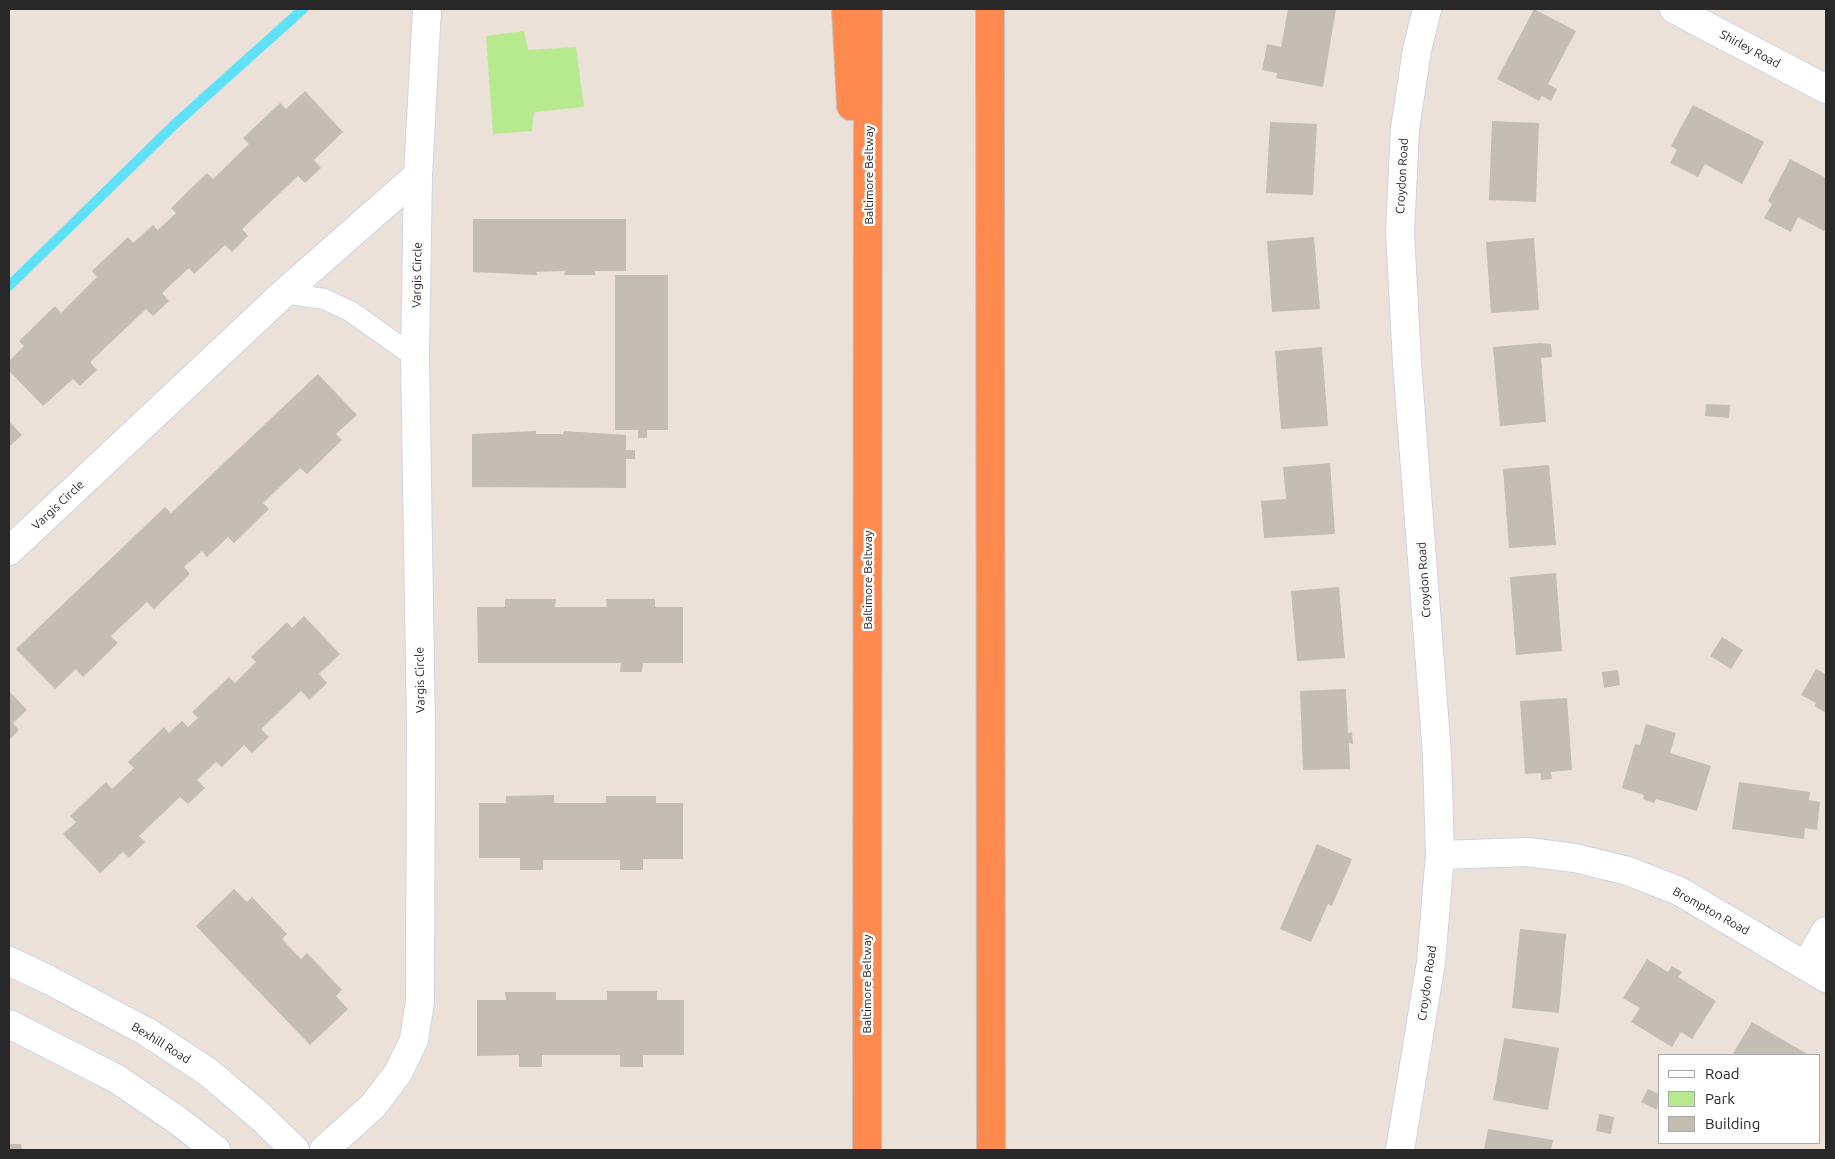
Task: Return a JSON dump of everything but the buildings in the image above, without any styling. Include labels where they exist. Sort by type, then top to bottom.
[{"type":"highway","points":[[846,9],[869,399]]},
{"type":"highway","name":"Baltimore Beltway","points":[[867,1150],[868,9]]},
{"type":"highway","points":[[990,9],[991,1150]]},
{"type":"highway","points":[[990,107],[995,9]]},
{"type":"street","name":"Vargis Circle","points":[[324,1150],[373,1106],[398,1073],[414,1040],[420,1001],[421,728],[415,357],[418,175],[427,9]]},
{"type":"street","name":"Croydon Road","points":[[1400,1150],[1431,962],[1440,855],[1437,755],[1407,363],[1400,232],[1404,129],[1417,50],[1427,9]]},
{"type":"street","name":"Shirley Road","points":[[1674,9],[1826,89]]},
{"type":"street","name":"Vargis Circle","points":[[9,551],[284,293],[418,175]]},
{"type":"street","name":"Brompton Road","points":[[1440,855],[1528,852],[1575,858],[1628,871],[1679,891],[1816,972]]},
{"type":"street","points":[[1816,972],[1826,931]]},
{"type":"street","name":"Bexhill Road","points":[[9,961],[147,1032],[192,1062],[262,1118],[295,1150]]},
{"type":"street","points":[[9,1024],[117,1079],[177,1120],[216,1150]]},
{"type":"lane","points":[[284,293],[324,299],[350,310],[415,357]]},
{"type":"green space","points":[[524,31],[528,50],[576,47],[584,107],[534,112],[532,131],[493,134],[486,36]]},
{"type":"waterway","points":[[9,286],[175,124],[303,9]]}]
